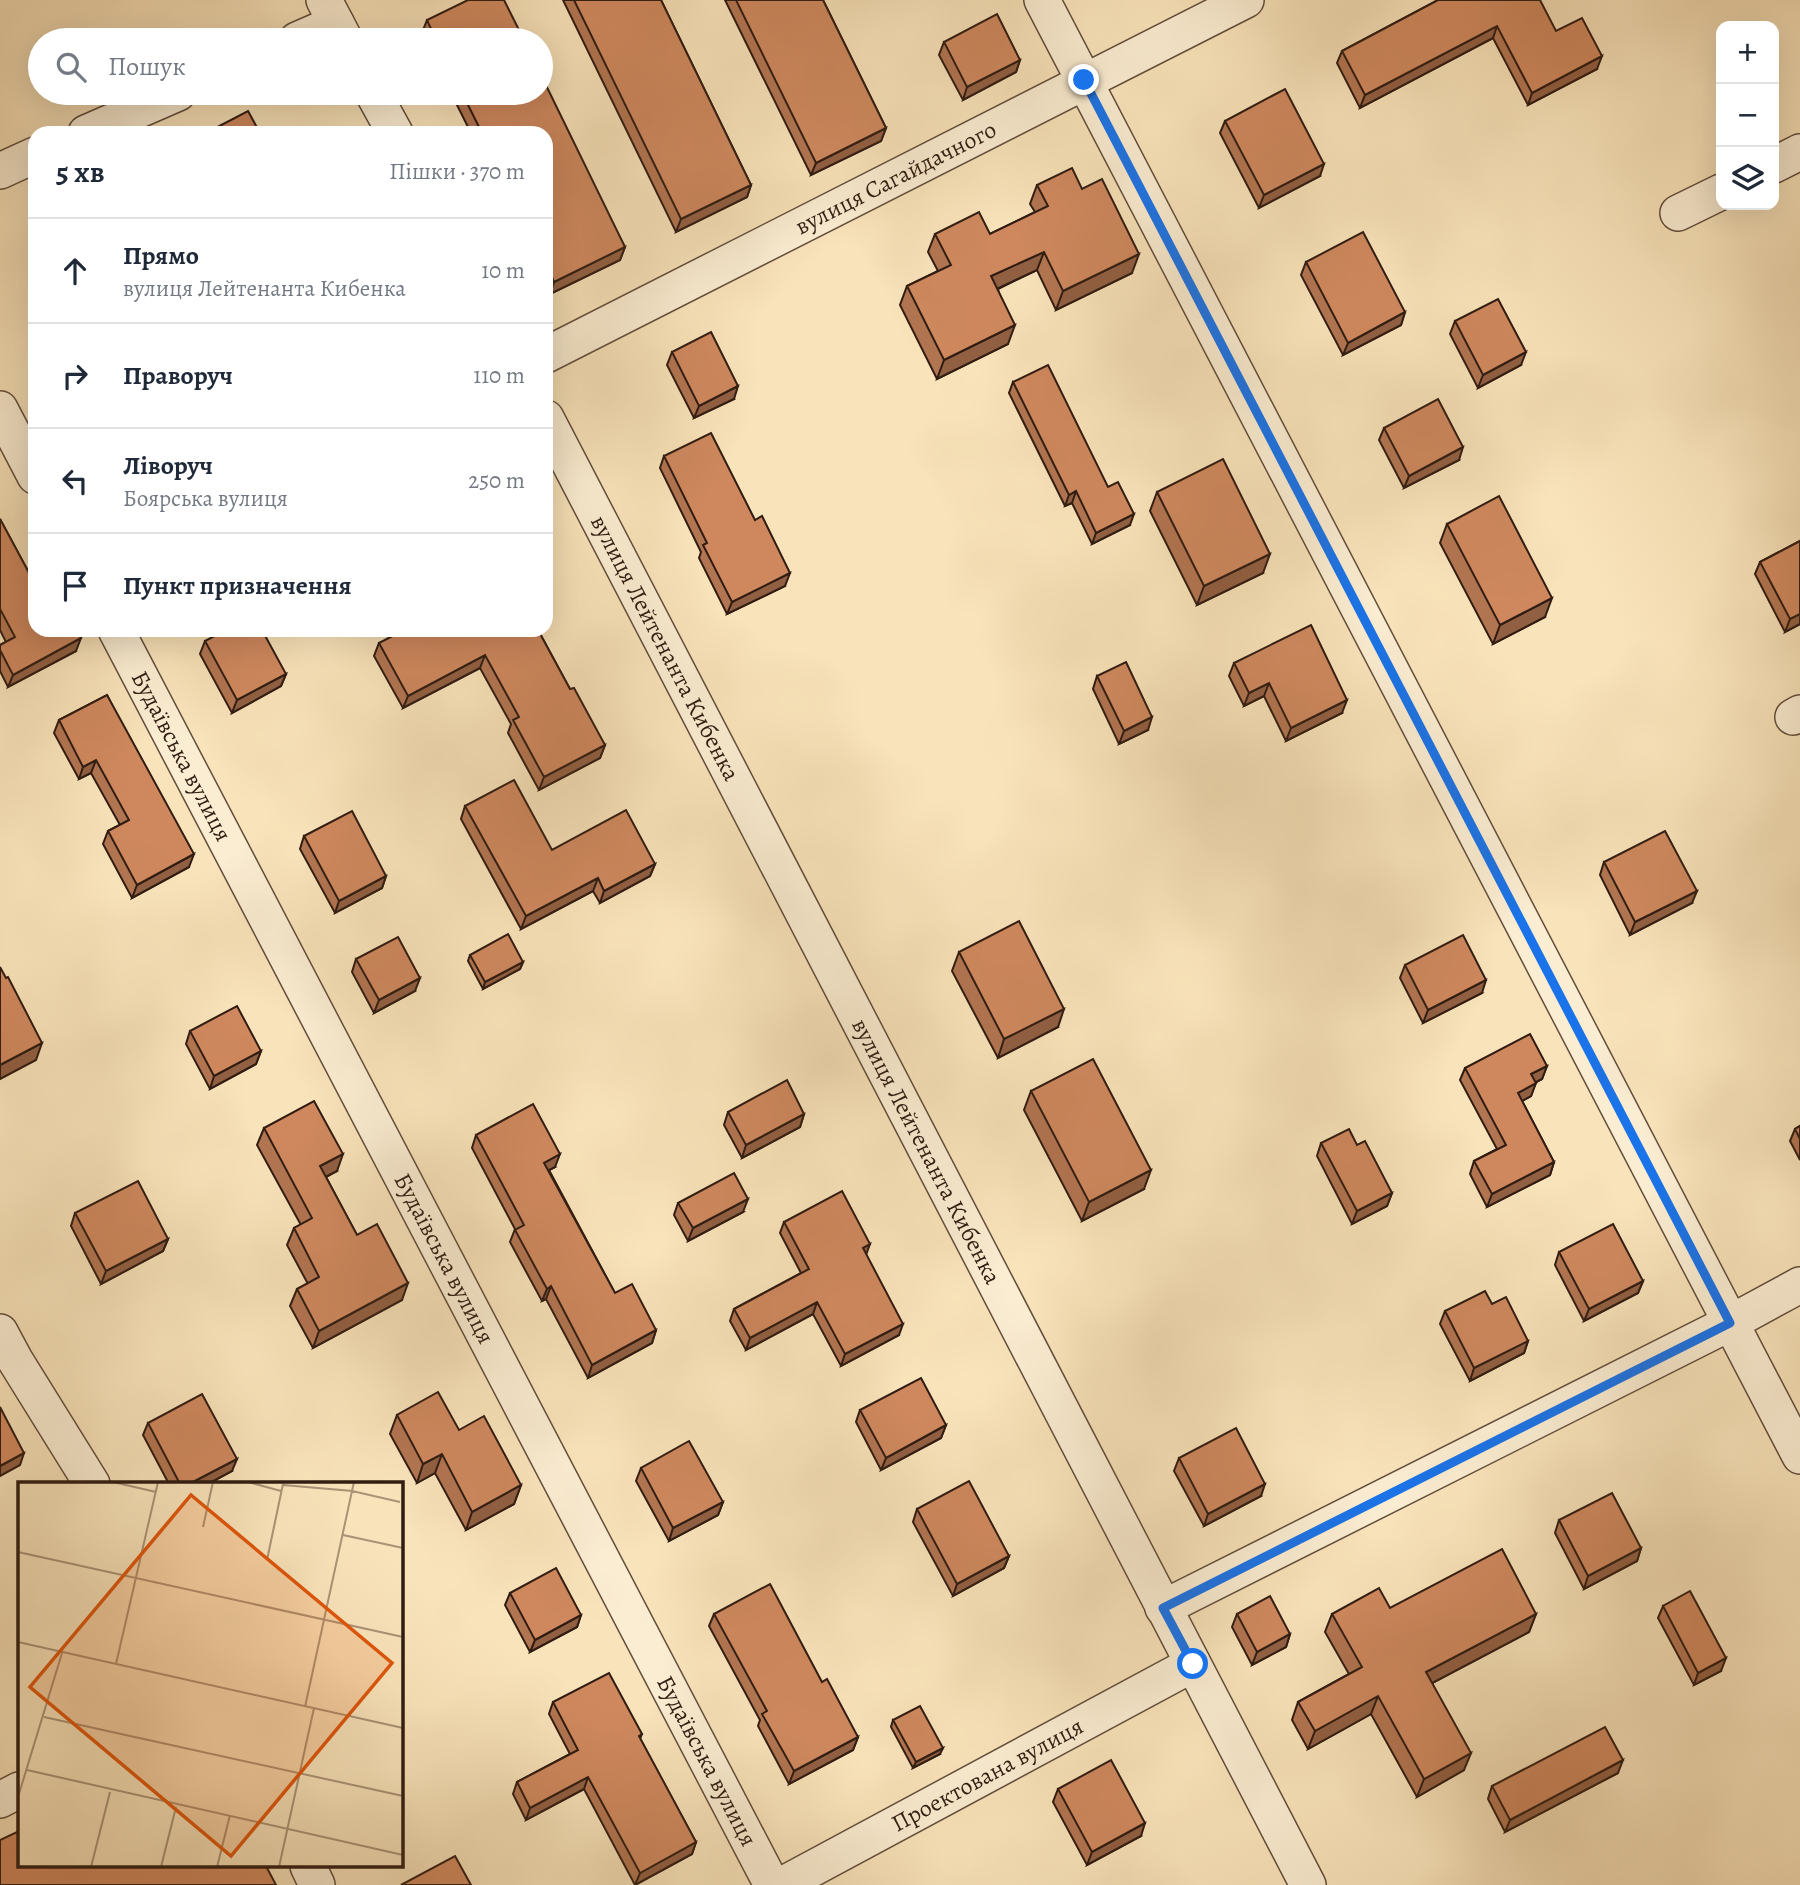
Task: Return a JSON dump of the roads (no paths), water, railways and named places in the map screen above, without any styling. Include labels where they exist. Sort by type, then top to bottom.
[{"type":"street","points":[[1042,0],[1800,1456]]},
{"type":"street","name":"вулиця Сагайдачного","points":[[553,351],[1246,0]]},
{"type":"street","points":[[102,126],[150,105]]},
{"type":"street","points":[[380,105],[391,126]]},
{"type":"street","points":[[1779,162],[1800,152]]},
{"type":"street","points":[[0,171],[28,158]]},
{"type":"street","points":[[1678,213],[1716,194]]},
{"type":"street","points":[[0,409],[28,463]]},
{"type":"street","name":"вулиця Лейтенанта Кибенка","points":[[553,432],[1308,1885]]},
{"type":"street","name":"Будаївська вулиця","points":[[120,637],[772,1885]]},
{"type":"street","points":[[1163,1608],[1730,1323],[1800,1285]]},
{"type":"street","points":[[5,1353],[91,1482]]},
{"type":"street","name":"Проектована вулиця","points":[[782,1885],[1193,1664]]},
{"type":"street","points":[[0,1800],[18,1791]]},
{"type":"street","points":[[308,1868],[317,1885]]}]
